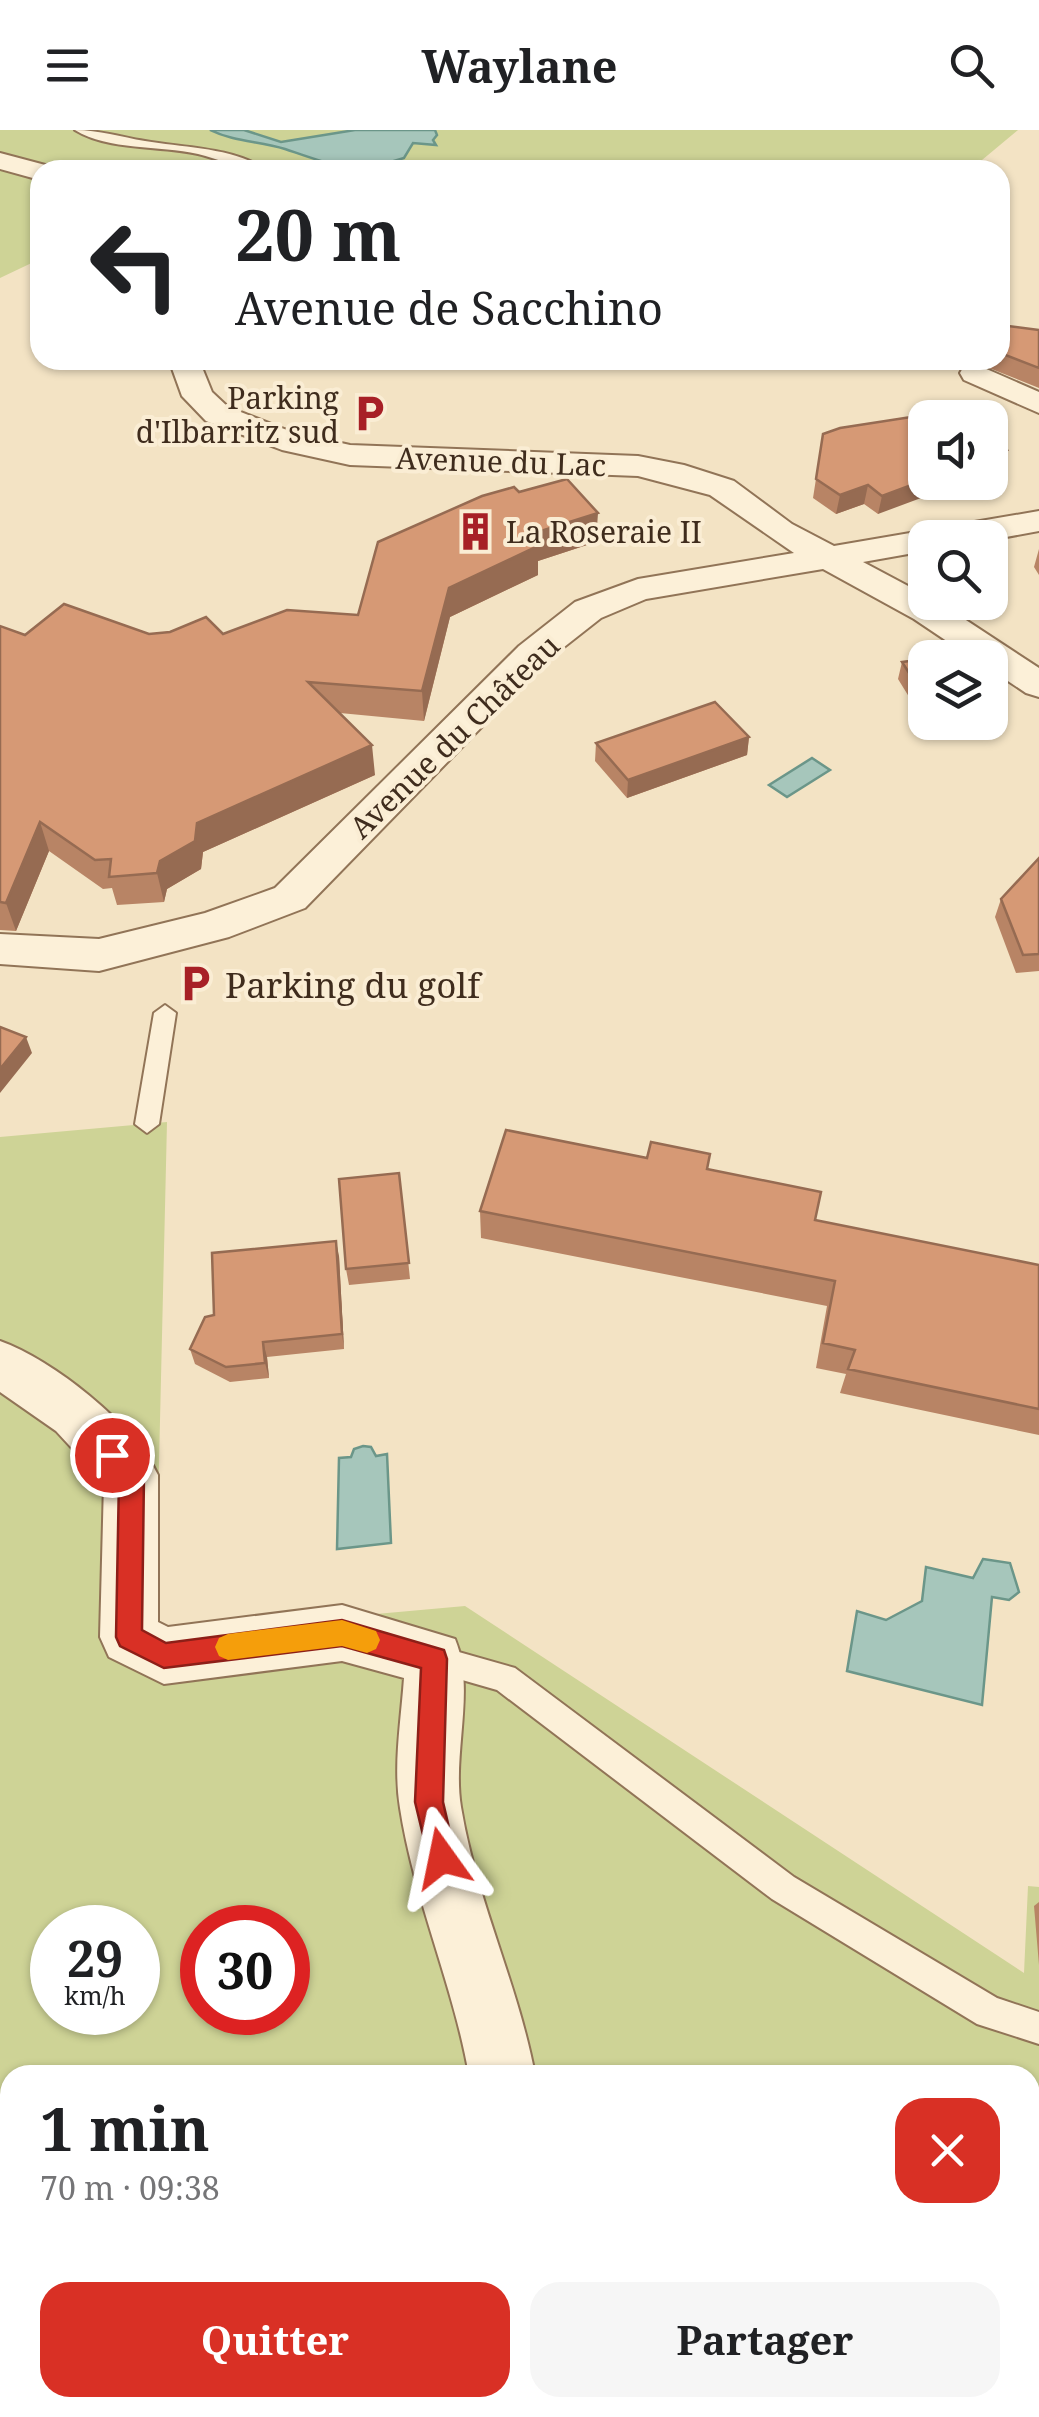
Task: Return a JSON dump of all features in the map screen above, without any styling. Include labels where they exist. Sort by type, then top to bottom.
[{"type":"street","points":[[0,161],[30,169]]},
{"type":"street","name":"Avenue du Lac","points":[[188,370],[198,396],[217,414],[282,440],[350,456],[638,466],[684,474],[722,488],[780,531],[833,557],[993,652],[1039,685]]},
{"type":"street","points":[[975,373],[1039,404]]},
{"type":"street","points":[[1008,526],[1039,520]]},
{"type":"street","name":"Avenue du Château","points":[[0,949],[100,955],[214,926],[290,898],[532,654],[588,610],[638,590],[908,544]]},
{"type":"street","points":[[0,1364],[75,1415],[131,1475],[129,1637],[164,1656],[342,1633],[434,1659],[429,1802],[448,1886],[497,2041],[501,2065]]},
{"type":"lane","points":[[81,130],[146,145],[198,150],[229,160]]},
{"type":"lane","points":[[147,1124],[165,1013]]},
{"type":"lane","points":[[434,1659],[505,1678],[783,1888],[989,2012],[1039,2028]]},
{"type":"green space","points":[[0,130],[1018,130],[982,160],[30,160],[30,264],[0,278]]},
{"type":"green space","points":[[167,1122],[155,1634],[465,1606],[1024,1973],[1028,1886],[1039,1887],[1039,2065],[0,2065],[0,1137]]},
{"type":"water","points":[[210,130],[244,130],[281,142],[355,130],[435,130],[437,135],[433,140],[436,145],[413,143],[404,158],[397,160],[320,160]]},
{"type":"water","points":[[812,758],[830,770],[787,797],[769,785]]},
{"type":"water","points":[[371,1447],[376,1456],[387,1454],[391,1543],[337,1549],[339,1458],[351,1457],[354,1449]]},
{"type":"water","points":[[983,1559],[1010,1563],[1019,1592],[1009,1600],[992,1597],[982,1705],[847,1671],[857,1611],[886,1620],[922,1601],[926,1567],[973,1578]]},
{"type":"building","points":[[1010,326],[1039,330],[1039,368],[1010,357]]},
{"type":"building","points":[[908,417],[908,486],[882,496],[868,485],[840,495],[816,479],[823,434]]},
{"type":"building","points":[[567,479],[598,513],[525,536],[538,546],[449,588],[422,691],[308,682],[372,745],[197,823],[195,841],[160,861],[157,873],[109,877],[111,859],[95,860],[40,822],[6,903],[0,902],[0,626],[25,635],[64,604],[149,634],[170,632],[206,617],[223,634],[287,610],[358,615],[378,542],[482,496],[514,487],[519,492]]},
{"type":"building","points":[[715,702],[749,737],[628,780],[596,743]]},
{"type":"building","points":[[1039,858],[1039,954],[1023,955],[1001,899]]},
{"type":"building","points":[[0,1027],[26,1037],[0,1069]]},
{"type":"building","points":[[506,1130],[647,1158],[651,1142],[710,1154],[707,1169],[821,1192],[815,1220],[1039,1265],[1039,1409],[848,1369],[855,1350],[823,1343],[835,1281],[480,1211]]},
{"type":"building","points":[[399,1173],[409,1263],[346,1269],[339,1179]]},
{"type":"building","points":[[336,1241],[342,1334],[263,1342],[265,1363],[226,1367],[190,1349],[205,1317],[214,1315],[212,1253]]},
{"type":"slow traffic","points":[[228,1647],[342,1633],[367,1640]]},
{"type":"place","name":"Parking d'Ilbarritz sud","points":[[369,414]]},
{"type":"place","name":"La Roseraie II","points":[[476,531]]},
{"type":"place","name":"Parking du golf","points":[[195,984]]},
{"type":"route","points":[[112,1455],[131,1475],[129,1637],[164,1656],[342,1633],[434,1659],[429,1802],[442,1858]]}]
